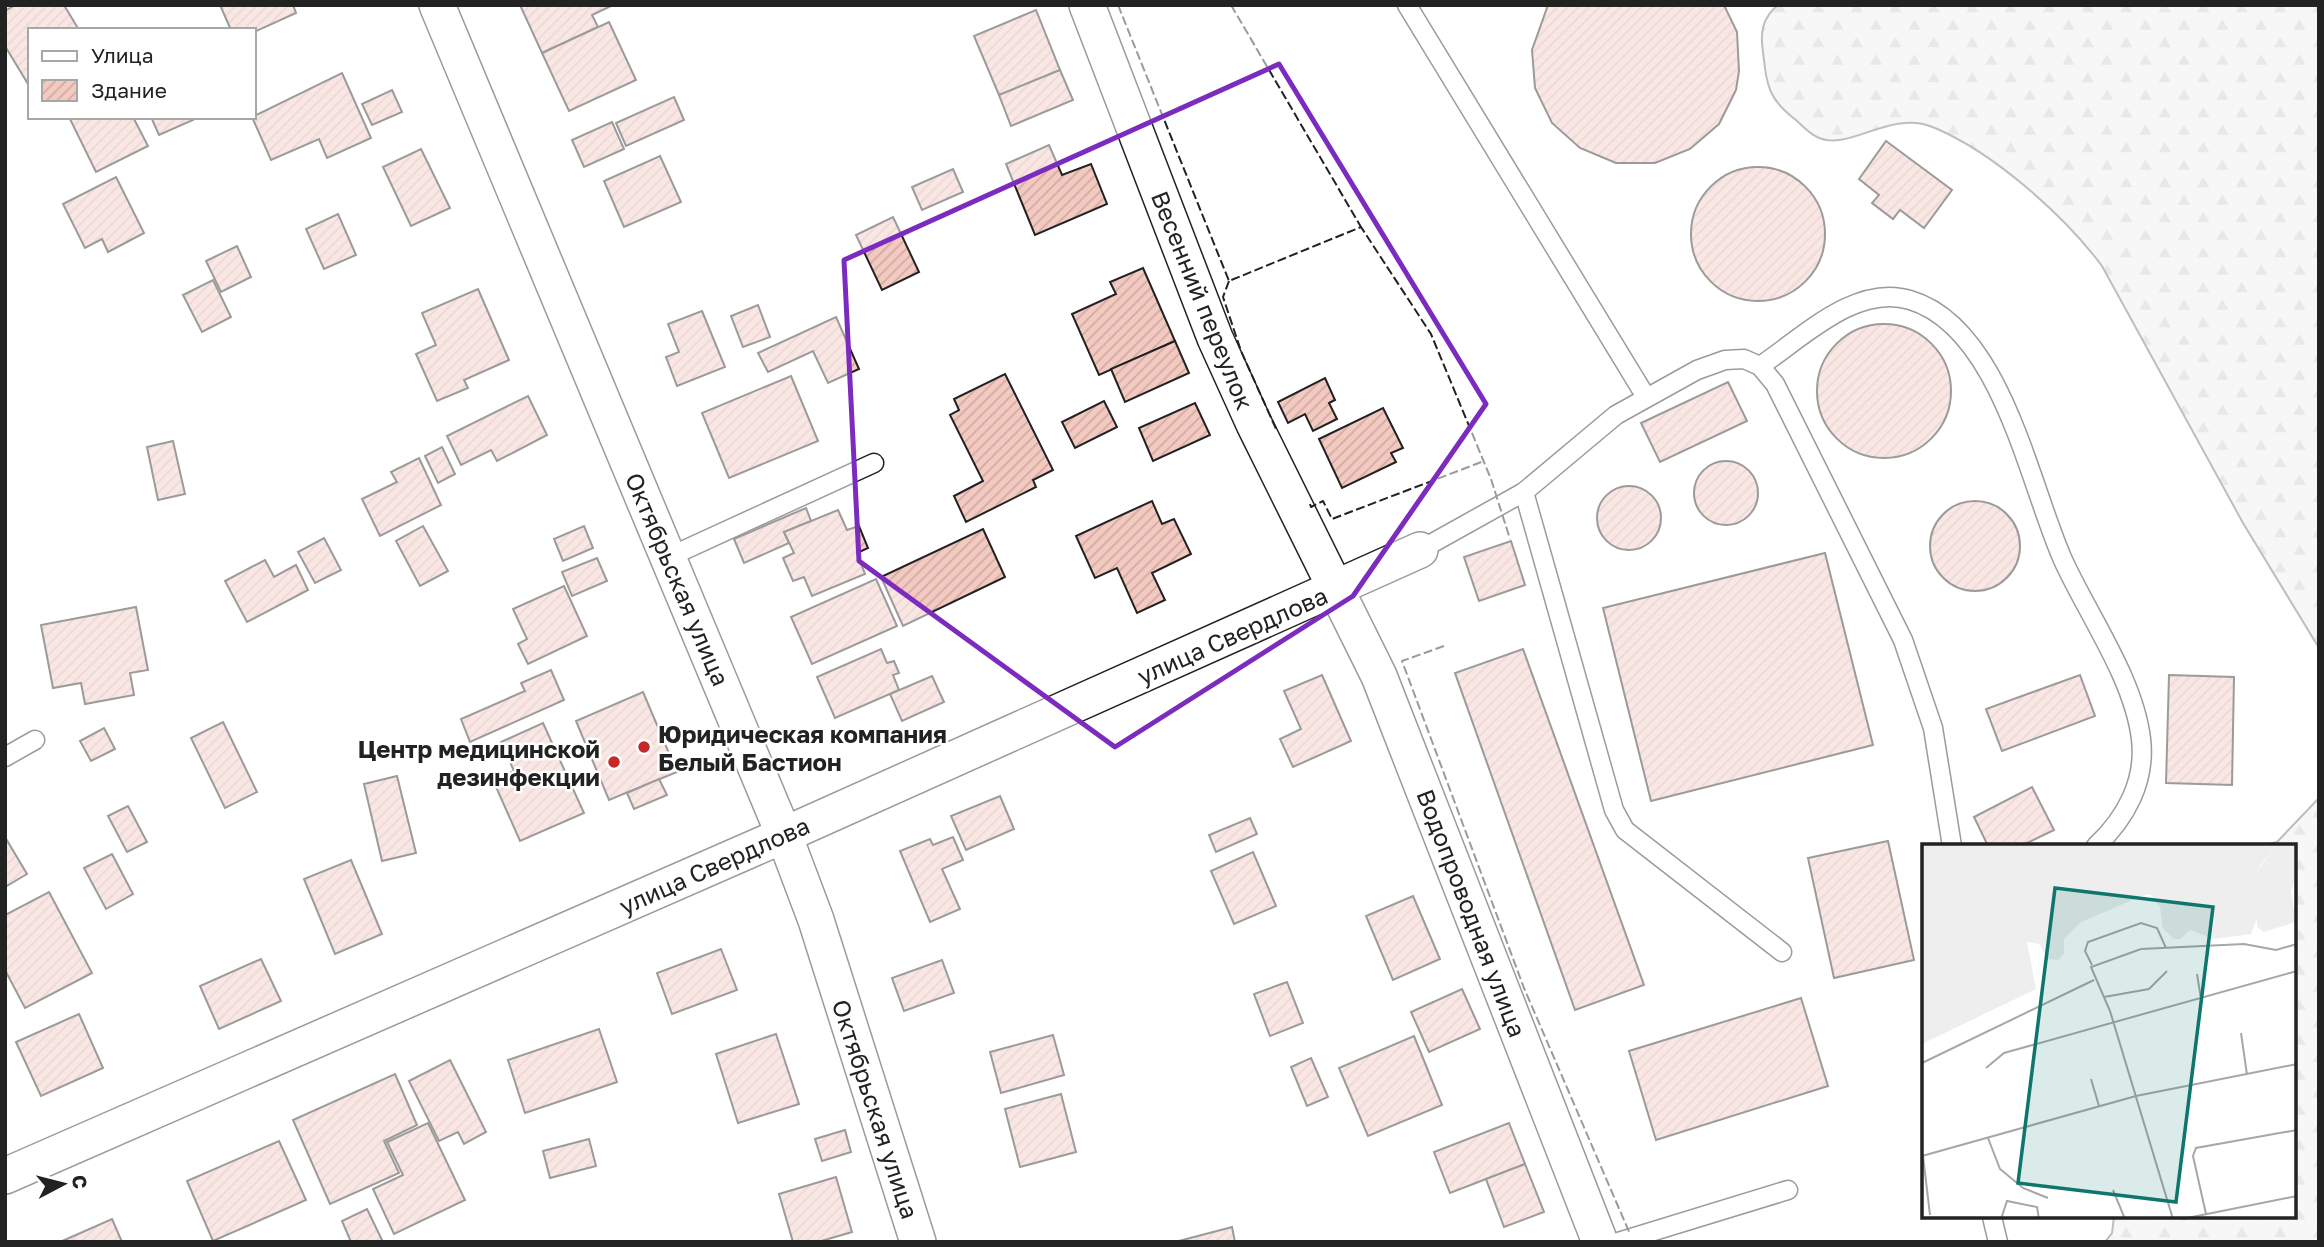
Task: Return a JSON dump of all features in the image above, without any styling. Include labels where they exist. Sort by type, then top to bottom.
[{"type":"street","name":"Октябрьская улица","points":[[437,5],[784,835],[816,920],[918,1242]]},
{"type":"street","name":"Весенний переулок","points":[[1087,5],[1215,338],[1260,436],[1337,588]]},
{"type":"street","name":"улица Свердлова","points":[[5,1176],[784,835],[1420,550]]},
{"type":"street","name":"Водопроводная улица","points":[[1337,588],[1378,676],[1600,1242]]},
{"type":"lane","points":[[1407,5],[1646,397]]},
{"type":"lane","points":[[1760,366],[1860,301],[1888,297],[1908,299],[1937,311],[1959,332],[1988,374],[2011,416],[2062,558],[2125,687],[2141,739],[2141,774],[2133,798],[2121,818],[2098,844]]},
{"type":"lane","points":[[1420,550],[1524,492],[1616,415],[1646,397],[1697,370],[1725,360],[1744,359],[1760,366],[1775,384],[1903,640],[1933,728],[1952,844]]},
{"type":"lane","points":[[669,557],[874,463]]},
{"type":"lane","points":[[1524,492],[1625,830],[1782,952]]},
{"type":"lane","points":[[5,757],[35,740]]},
{"type":"lane","points":[[1618,1242],[1788,1191]]},
{"type":"lane","points":[[1992,1219],[1998,1242]]},
{"type":"highlighted area","points":[[1279,64],[1486,404],[1353,596],[1115,747],[859,561],[844,260]]},
{"type":"green space","points":[[1778,5],[2319,5],[2319,648],[2243,523],[2102,266],[2086,246],[2048,207],[2004,169],[1958,139],[1935,128],[1918,123],[1902,123],[1843,140],[1817,137],[1808,131],[1774,98],[1768,83],[1762,32],[1768,15]]},
{"type":"green space","points":[[2319,798],[2319,1242],[2105,1242],[2112,1233],[2114,1219],[2296,1219],[2296,844],[2268,844],[2277,842]]},
{"type":"building","points":[[15,5],[64,5],[78,28],[28,28],[28,84],[5,46],[5,11]]},
{"type":"building","points":[[220,5],[293,5],[296,13],[256,31],[256,28],[230,28]]},
{"type":"building","points":[[520,5],[613,5],[592,15],[598,27],[542,53]]},
{"type":"building","points":[[1548,5],[1724,5],[1737,32],[1739,71],[1736,90],[1719,124],[1690,149],[1655,163],[1616,163],[1580,148],[1552,123],[1535,88],[1532,50]]},
{"type":"building","points":[[1036,10],[1060,70],[999,95],[974,36]]},
{"type":"building","points":[[609,22],[636,80],[569,111],[542,53]]},
{"type":"building","points":[[1060,70],[1073,100],[1011,126],[999,95]]},
{"type":"building","points":[[342,73],[371,138],[327,158],[319,139],[271,160],[253,119],[256,119],[256,115]]},
{"type":"building","points":[[392,90],[402,112],[372,125],[362,104]]},
{"type":"building","points":[[674,97],[684,120],[626,146],[616,123]]},
{"type":"building","points":[[70,119],[134,119],[148,146],[96,172]]},
{"type":"building","points":[[152,119],[193,119],[193,120],[159,135]]},
{"type":"building","points":[[612,122],[624,149],[584,167],[572,140]]},
{"type":"building","points":[[1886,141],[1952,190],[1924,228],[1900,210],[1893,219],[1872,203],[1879,195],[1859,179]]},
{"type":"building","points":[[1049,145],[1062,175],[1091,164],[1107,204],[1035,235],[1006,164]]},
{"type":"building","points":[[421,149],[450,208],[411,226],[383,167]]},
{"type":"building","points":[[660,156],[681,202],[624,227],[604,181]]},
{"type":"building","points":[[1758,167],[1784,172],[1805,187],[1820,208],[1825,234],[1820,260],[1805,281],[1784,296],[1758,301],[1732,296],[1711,281],[1696,260],[1691,234],[1696,208],[1711,187],[1732,172]]},
{"type":"building","points":[[953,169],[963,192],[922,210],[912,187]]},
{"type":"building","points":[[116,177],[144,233],[108,252],[102,239],[85,248],[63,204]]},
{"type":"building","points":[[338,214],[356,255],[324,269],[306,229]]},
{"type":"building","points":[[893,217],[919,272],[882,290],[856,235]]},
{"type":"building","points":[[237,246],[251,277],[221,292],[206,261]]},
{"type":"building","points":[[1143,268],[1175,341],[1099,375],[1072,314],[1116,294],[1110,282]]},
{"type":"building","points":[[213,280],[231,317],[202,332],[183,295]]},
{"type":"building","points":[[478,289],[509,360],[464,380],[468,388],[437,401],[416,354],[436,345],[422,313]]},
{"type":"building","points":[[758,305],[770,337],[743,347],[731,316]]},
{"type":"building","points":[[702,311],[725,367],[677,386],[666,357],[679,352],[668,324]]},
{"type":"building","points":[[836,317],[859,369],[828,383],[813,351],[768,372],[758,353]]},
{"type":"building","points":[[1884,324],[1910,329],[1931,344],[1946,365],[1951,391],[1946,417],[1931,438],[1910,453],[1884,458],[1858,453],[1837,438],[1822,417],[1817,391],[1822,365],[1837,344],[1858,329]]},
{"type":"building","points":[[1175,341],[1189,373],[1125,402],[1111,369]]},
{"type":"building","points":[[1005,374],[1053,470],[1033,480],[1036,487],[966,522],[954,496],[983,481],[950,415],[959,410],[954,399]]},
{"type":"building","points":[[791,376],[818,441],[729,478],[702,413]]},
{"type":"building","points":[[1325,378],[1335,400],[1329,403],[1337,419],[1313,431],[1305,414],[1288,423],[1278,402]]},
{"type":"building","points":[[1728,382],[1747,421],[1660,462],[1641,423]]},
{"type":"building","points":[[528,396],[547,435],[497,461],[491,450],[461,465],[447,436]]},
{"type":"building","points":[[1104,401],[1117,427],[1075,448],[1062,422]]},
{"type":"building","points":[[1195,403],[1210,435],[1153,461],[1139,428]]},
{"type":"building","points":[[1383,408],[1403,448],[1391,453],[1396,462],[1342,488],[1319,439]]},
{"type":"building","points":[[173,441],[185,494],[158,500],[147,447]]},
{"type":"building","points":[[442,447],[455,474],[438,483],[425,456]]},
{"type":"building","points":[[419,458],[441,505],[380,536],[362,499],[397,482],[391,472]]},
{"type":"building","points":[[1726,461],[1744,467],[1752,475],[1758,493],[1752,511],[1744,519],[1726,525],[1708,519],[1700,511],[1694,493],[1700,475],[1708,467]]},
{"type":"building","points":[[1629,486],[1647,492],[1655,500],[1661,518],[1655,536],[1647,544],[1629,550],[1611,544],[1603,536],[1597,518],[1603,500],[1611,492]]},
{"type":"building","points":[[1152,501],[1162,524],[1174,519],[1191,554],[1152,573],[1165,600],[1137,613],[1117,568],[1095,578],[1076,536]]},
{"type":"building","points":[[1975,501],[1992,504],[2007,514],[2017,529],[2020,546],[2017,563],[2007,578],[1992,588],[1975,591],[1958,588],[1943,578],[1933,563],[1930,546],[1933,529],[1943,514],[1958,504]]},
{"type":"building","points":[[806,508],[811,521],[784,532],[789,543],[744,563],[734,539]]},
{"type":"building","points":[[838,510],[847,530],[859,526],[868,548],[857,553],[865,574],[812,596],[804,577],[793,581],[783,558],[794,553],[784,532]]},
{"type":"building","points":[[423,526],[448,571],[420,586],[396,541]]},
{"type":"building","points":[[584,526],[593,548],[563,561],[554,539]]},
{"type":"building","points":[[983,529],[1005,577],[903,626],[881,577]]},
{"type":"building","points":[[324,538],[341,570],[315,583],[298,552]]},
{"type":"building","points":[[1511,541],[1525,585],[1479,601],[1464,557]]},
{"type":"building","points":[[1825,553],[1873,745],[1651,801],[1603,608]]},
{"type":"building","points":[[597,558],[607,581],[572,596],[562,572]]},
{"type":"building","points":[[265,560],[274,577],[296,565],[308,590],[247,622],[225,581]]},
{"type":"building","points":[[876,579],[897,626],[812,664],[791,617]]},
{"type":"building","points":[[564,586],[587,636],[528,664],[518,644],[527,639],[513,609]]},
{"type":"building","points":[[136,607],[148,670],[130,673],[134,695],[85,704],[81,683],[53,688],[41,625]]},
{"type":"building","points":[[881,649],[887,663],[894,661],[899,673],[893,675],[899,690],[835,718],[817,677]]},
{"type":"building","points":[[1523,649],[1644,985],[1575,1010],[1455,673]]},
{"type":"building","points":[[551,670],[564,700],[470,742],[461,719],[525,691],[521,683]]},
{"type":"building","points":[[1322,675],[1351,741],[1293,767],[1280,739],[1301,729],[1284,691]]},
{"type":"building","points":[[2080,675],[2095,716],[2002,751],[1986,709]]},
{"type":"building","points":[[2169,675],[2234,677],[2232,785],[2166,783]]},
{"type":"building","points":[[932,676],[944,702],[902,721],[890,694]]},
{"type":"building","points":[[643,692],[677,772],[609,800],[576,721]]},
{"type":"building","points":[[223,722],[257,792],[225,808],[191,738]]},
{"type":"building","points":[[543,723],[584,813],[520,841],[493,780],[514,771],[501,742]]},
{"type":"building","points":[[104,728],[115,749],[91,761],[80,741]]},
{"type":"building","points":[[397,776],[416,853],[382,861],[364,784]]},
{"type":"building","points":[[659,779],[667,795],[634,809],[627,793]]},
{"type":"building","points":[[2032,787],[2054,830],[2025,844],[1987,844],[1974,817]]},
{"type":"building","points":[[1000,796],[1014,829],[966,850],[951,816]]},
{"type":"building","points":[[128,806],[147,842],[127,852],[108,816]]},
{"type":"building","points":[[1250,818],[1257,834],[1216,852],[1209,835]]},
{"type":"building","points":[[5,837],[27,874],[5,887]]},
{"type":"building","points":[[953,837],[963,860],[942,869],[960,909],[930,922],[900,851],[930,839],[933,845]]},
{"type":"building","points":[[1888,841],[1914,960],[1834,978],[1808,858]]},
{"type":"building","points":[[1253,852],[1276,906],[1234,924],[1211,871]]},
{"type":"building","points":[[112,854],[133,894],[106,909],[84,868]]},
{"type":"building","points":[[351,860],[382,934],[335,954],[304,879]]},
{"type":"building","points":[[49,892],[92,973],[25,1008],[5,970],[5,915]]},
{"type":"building","points":[[1413,896],[1440,959],[1393,980],[1366,916]]},
{"type":"building","points":[[721,949],[737,990],[672,1014],[657,973]]},
{"type":"building","points":[[261,959],[281,1001],[219,1029],[200,986]]},
{"type":"building","points":[[942,960],[954,993],[904,1011],[892,978]]},
{"type":"building","points":[[1287,982],[1303,1023],[1270,1036],[1254,994]]},
{"type":"building","points":[[1462,989],[1480,1029],[1429,1052],[1411,1012]]},
{"type":"building","points":[[1801,998],[1828,1086],[1656,1140],[1629,1051]]},
{"type":"building","points":[[79,1014],[103,1068],[41,1096],[16,1042]]},
{"type":"building","points":[[599,1029],[617,1082],[525,1113],[508,1060]]},
{"type":"building","points":[[776,1034],[799,1104],[738,1123],[716,1054]]},
{"type":"building","points":[[1053,1035],[1064,1075],[1001,1093],[990,1052]]},
{"type":"building","points":[[1414,1036],[1442,1105],[1368,1136],[1339,1068]]},
{"type":"building","points":[[1311,1058],[1328,1097],[1307,1106],[1291,1067]]},
{"type":"building","points":[[450,1060],[486,1132],[464,1144],[458,1132],[439,1141],[409,1081]]},
{"type":"building","points":[[395,1074],[417,1125],[384,1141],[399,1173],[330,1204],[293,1120]]},
{"type":"building","points":[[1061,1094],[1076,1152],[1020,1167],[1005,1109]]},
{"type":"building","points":[[428,1123],[465,1200],[394,1234],[373,1189],[403,1175],[387,1142]]},
{"type":"building","points":[[1509,1123],[1525,1164],[1450,1193],[1434,1152]]},
{"type":"building","points":[[845,1130],[851,1152],[822,1161],[815,1139]]},
{"type":"building","points":[[589,1139],[596,1166],[550,1178],[543,1151]]},
{"type":"building","points":[[279,1141],[306,1200],[213,1241],[187,1181]]},
{"type":"building","points":[[1525,1164],[1544,1212],[1504,1227],[1486,1179]]},
{"type":"building","points":[[836,1177],[852,1232],[818,1242],[793,1242],[779,1194]]},
{"type":"building","points":[[367,1209],[383,1242],[351,1242],[342,1221]]},
{"type":"building","points":[[112,1219],[122,1242],[60,1242]]},
{"type":"building","points":[[1232,1227],[1235,1242],[1175,1242]]},
{"type":"fence","points":[[1118,5],[1229,281],[1361,227],[1431,334],[1491,479],[1510,539]]},
{"type":"fence","points":[[1231,5],[1361,227]]},
{"type":"fence","points":[[1229,281],[1223,297],[1241,351],[1277,431]]},
{"type":"fence","points":[[1310,504],[1311,507],[1323,501],[1332,519],[1484,461]]},
{"type":"fence","points":[[1444,646],[1402,661],[1524,988],[1630,1234]]},
{"type":"place","name":"Юридическая компания Белый Бастион","points":[[644,747]]},
{"type":"place","name":"Центр медицинской дезинфекции","points":[[614,762]]}]
